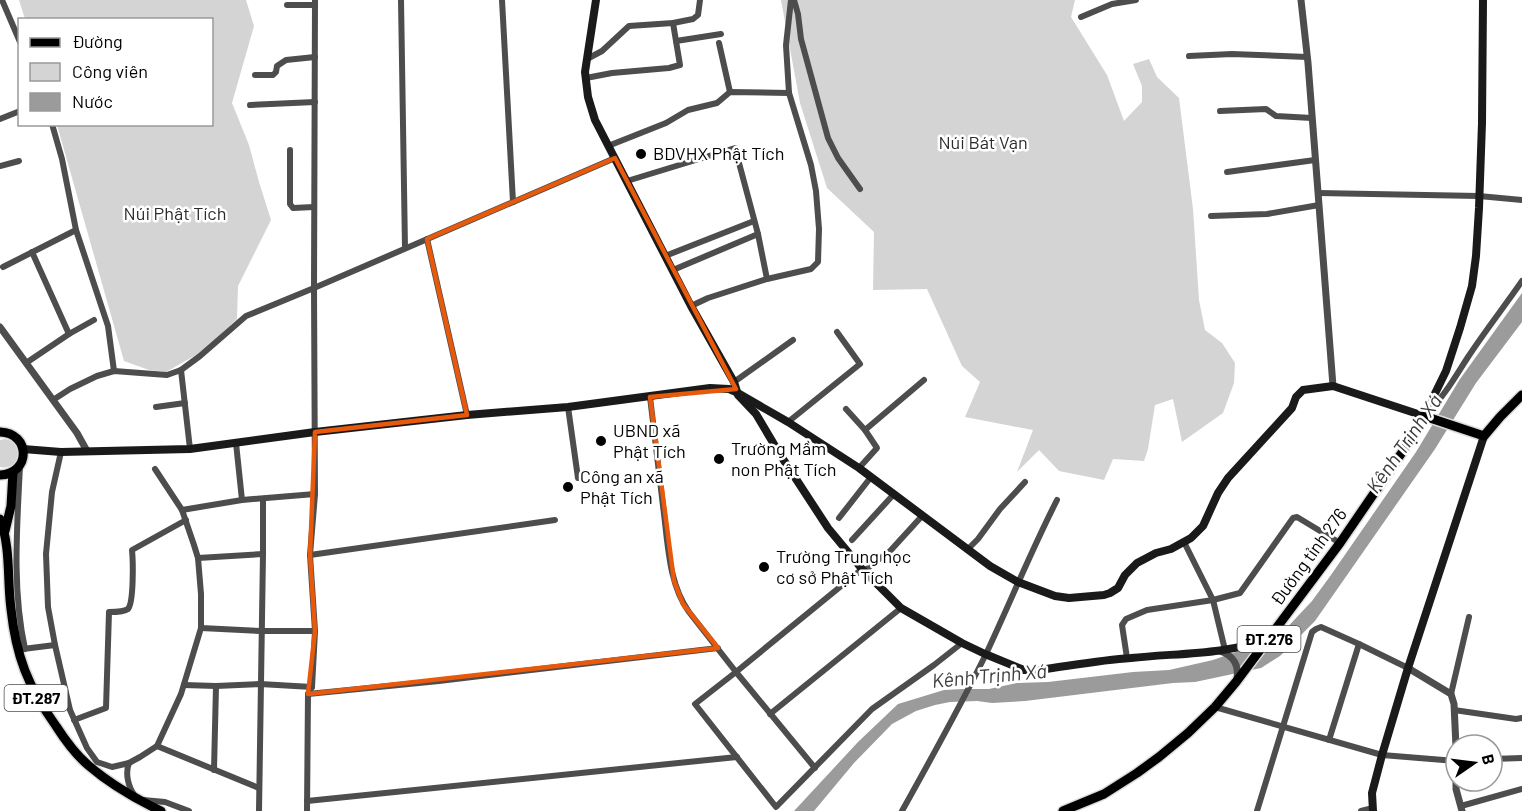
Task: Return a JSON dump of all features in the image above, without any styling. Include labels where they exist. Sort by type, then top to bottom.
[{"type":"main road","points":[[597,0],[585,72],[588,97],[595,120],[691,306],[734,382],[736,392],[756,414],[828,528],[863,570],[901,608],[962,643],[1017,667],[1032,670],[1127,658],[1221,650],[1248,646],[1269,639]]},
{"type":"main road","points":[[1424,416],[1446,371],[1472,286],[1479,196],[1483,0]]},
{"type":"main road","points":[[23,449],[61,452],[190,449],[467,415],[568,407],[710,388],[729,389],[788,422],[859,468],[990,566],[1018,582],[1055,596],[1081,597],[1104,595],[1118,588],[1125,575],[1137,563],[1191,538],[1203,526],[1218,493],[1228,478],[1292,408],[1296,397],[1302,391],[1333,386],[1484,436]]},
{"type":"main road","points":[[1373,810],[1372,793],[1382,755],[1484,436],[1520,400]]},
{"type":"main road","name":"Đường tỉnh 276","points":[[1063,811],[1104,794],[1137,773],[1166,751],[1215,707],[1340,543],[1424,416]]},
{"type":"main road","points":[[0,432],[13,435],[23,449],[23,459],[16,469],[6,475],[0,475]]},
{"type":"main road","name":"ĐT.287","points":[[4,531],[11,506],[16,469]]},
{"type":"main road","name":"ĐT.287","points":[[0,519],[8,556],[11,611],[21,649],[20,660],[40,704],[69,746],[87,764],[114,786],[161,811]]},
{"type":"street","points":[[2,0],[18,37]]},
{"type":"street","points":[[401,0],[405,248]]},
{"type":"street","points":[[502,0],[513,202]]},
{"type":"street","points":[[587,59],[602,51],[628,26],[693,19],[698,15],[700,0]]},
{"type":"street","points":[[691,306],[708,298],[767,279],[811,269],[818,262],[819,229],[816,191],[811,165],[789,93],[786,45],[793,0]]},
{"type":"street","points":[[793,0],[798,14],[801,39],[828,138],[838,158],[860,189]]},
{"type":"street","points":[[1081,17],[1112,4],[1136,0]]},
{"type":"street","points":[[1301,0],[1333,386]]},
{"type":"street","points":[[287,5],[315,3],[315,494],[310,555],[315,631],[312,687],[308,694],[307,811]]},
{"type":"street","points":[[586,78],[680,65],[673,22]]},
{"type":"street","points":[[676,41],[721,34]]},
{"type":"street","points":[[720,44],[730,92]]},
{"type":"street","points":[[1189,56],[1232,54],[1307,57]]},
{"type":"street","points":[[255,75],[273,75],[277,66],[286,60],[315,57]]},
{"type":"street","points":[[608,146],[666,123],[688,110],[717,102],[730,92],[789,93]]},
{"type":"street","points":[[250,105],[315,102]]},
{"type":"street","points":[[1220,111],[1266,109],[1276,116],[1312,118]]},
{"type":"street","points":[[0,119],[18,112]]},
{"type":"street","points":[[53,126],[62,159],[76,230],[108,326],[114,371]]},
{"type":"street","points":[[627,181],[735,148],[758,234],[767,279]]},
{"type":"street","points":[[290,150],[290,204],[293,208],[314,207]]},
{"type":"street","points":[[53,400],[97,376],[114,371],[167,375],[181,370],[246,316],[615,158]]},
{"type":"street","points":[[1227,172],[1315,160]]},
{"type":"street","points":[[0,166],[19,161]]},
{"type":"street","points":[[1318,193],[1479,196],[1522,200]]},
{"type":"street","points":[[1211,216],[1267,214],[1319,205]]},
{"type":"street","points":[[665,256],[754,221]]},
{"type":"street","points":[[3,267],[76,230]]},
{"type":"street","points":[[673,270],[758,234]]},
{"type":"street","points":[[428,239],[467,415]]},
{"type":"street","points":[[32,252],[69,334]]},
{"type":"street","points":[[1424,416],[1436,405],[1451,385],[1522,281]]},
{"type":"street","points":[[26,363],[94,320]]},
{"type":"street","points":[[0,327],[77,433],[87,451]]},
{"type":"street","points":[[788,422],[860,364],[837,332]]},
{"type":"street","points":[[734,382],[793,340]]},
{"type":"street","points":[[181,370],[190,449]]},
{"type":"street","points":[[865,430],[924,380]]},
{"type":"street","points":[[650,397],[674,581],[683,604],[815,768]]},
{"type":"street","points":[[156,407],[184,403]]},
{"type":"street","points":[[568,407],[578,478]]},
{"type":"street","points":[[846,409],[865,430],[877,448],[859,468]]},
{"type":"street","points":[[236,442],[242,500]]},
{"type":"street","points":[[61,452],[52,492],[46,554],[48,607],[70,710],[87,748],[97,762],[112,767],[140,758],[157,746],[184,685],[201,628],[198,558],[182,510],[155,469]]},
{"type":"street","points":[[16,469],[17,602],[21,649],[55,645]]},
{"type":"street","points":[[839,518],[871,477]]},
{"type":"street","points":[[968,549],[1025,482]]},
{"type":"street","points":[[182,510],[242,500],[315,494]]},
{"type":"street","points":[[852,540],[894,494]]},
{"type":"street","points":[[258,811],[263,499]]},
{"type":"street","points":[[902,811],[986,654],[1036,541],[1057,500]]},
{"type":"street","points":[[921,516],[891,550],[695,705],[776,807],[872,710],[962,643]]},
{"type":"street","points":[[1127,658],[1122,625],[1126,619],[1147,610],[1213,600],[1240,592],[1293,518],[1298,517],[1340,543]]},
{"type":"street","points":[[74,720],[106,708],[109,612],[123,611],[130,606],[132,550],[186,520]]},
{"type":"street","points":[[310,555],[555,520]]},
{"type":"street","points":[[1184,542],[1213,600],[1221,650],[1235,661],[1236,682]]},
{"type":"street","points":[[198,558],[263,554]]},
{"type":"street","points":[[771,714],[901,608]]},
{"type":"street","points":[[1455,733],[1451,694],[1469,617]]},
{"type":"street","points":[[1257,811],[1312,632],[1316,628],[1321,627],[1359,644],[1408,668],[1451,694]]},
{"type":"street","points":[[201,628],[315,631]]},
{"type":"street","points":[[1329,740],[1359,644]]},
{"type":"street","points":[[308,694],[718,648]]},
{"type":"street","points":[[184,685],[260,684],[312,687]]},
{"type":"street","points":[[214,770],[216,686]]},
{"type":"street","points":[[1215,707],[1382,755],[1444,760]]},
{"type":"street","points":[[1454,711],[1522,718]]},
{"type":"street","points":[[157,746],[259,788]]},
{"type":"street","points":[[307,801],[737,757]]},
{"type":"street","points":[[1504,759],[1522,758]]},
{"type":"street","points":[[129,763],[127,773],[130,790],[138,800],[165,802],[189,811]]},
{"type":"street","points":[[1457,793],[1462,809],[1522,789]]},
{"type":"street","points":[[1361,811],[1373,810]]},
{"type":"highlighted area","points":[[615,158],[736,389],[650,397],[674,581],[683,604],[718,648],[308,694],[315,631],[310,555],[315,432],[467,415],[427,239]]},
{"type":"green space","name":"Núi Phật Tích","points":[[19,0],[246,0],[254,26],[232,103],[249,145],[271,220],[238,286],[237,319],[203,351],[166,372],[149,370],[124,361],[57,126],[213,126],[213,18],[25,18]]},
{"type":"green space","name":"Núi Bát Vạn","points":[[781,0],[1075,0],[1071,17],[1107,75],[1124,121],[1142,102],[1142,86],[1133,64],[1149,59],[1157,77],[1179,98],[1193,209],[1199,300],[1205,330],[1222,343],[1235,363],[1234,383],[1223,413],[1182,442],[1173,399],[1155,405],[1144,461],[1113,459],[1104,480],[1059,471],[1039,450],[1017,472],[1033,430],[965,417],[980,382],[962,366],[927,289],[873,290],[874,232],[827,188],[800,103]]},
{"type":"green space","points":[[5,439],[17,446],[19,456],[13,465],[0,467],[0,440]]},
{"type":"water","name":"Kênh Trịnh Xá","points":[[1522,293],[1522,322],[1476,383],[1435,449],[1315,621],[1280,656],[1261,668],[1195,682],[1025,701],[950,702],[916,711],[892,724],[854,763],[814,811],[794,811],[858,742],[898,704],[944,690],[989,689],[1017,683],[1169,670],[1213,660],[1281,634],[1312,601],[1331,575],[1416,452],[1460,379]]},
{"type":"place","name":"BDVHX Phật Tích","points":[[641,154]]},
{"type":"place","name":"UBND xã Phật Tích","points":[[601,441]]},
{"type":"place","name":"Trường Mầm non Phật Tích","points":[[719,459]]},
{"type":"place","name":"Công an xã Phật Tích","points":[[568,487]]},
{"type":"place","name":"Trường Trung học cơ sở Phật Tích","points":[[764,567]]}]
